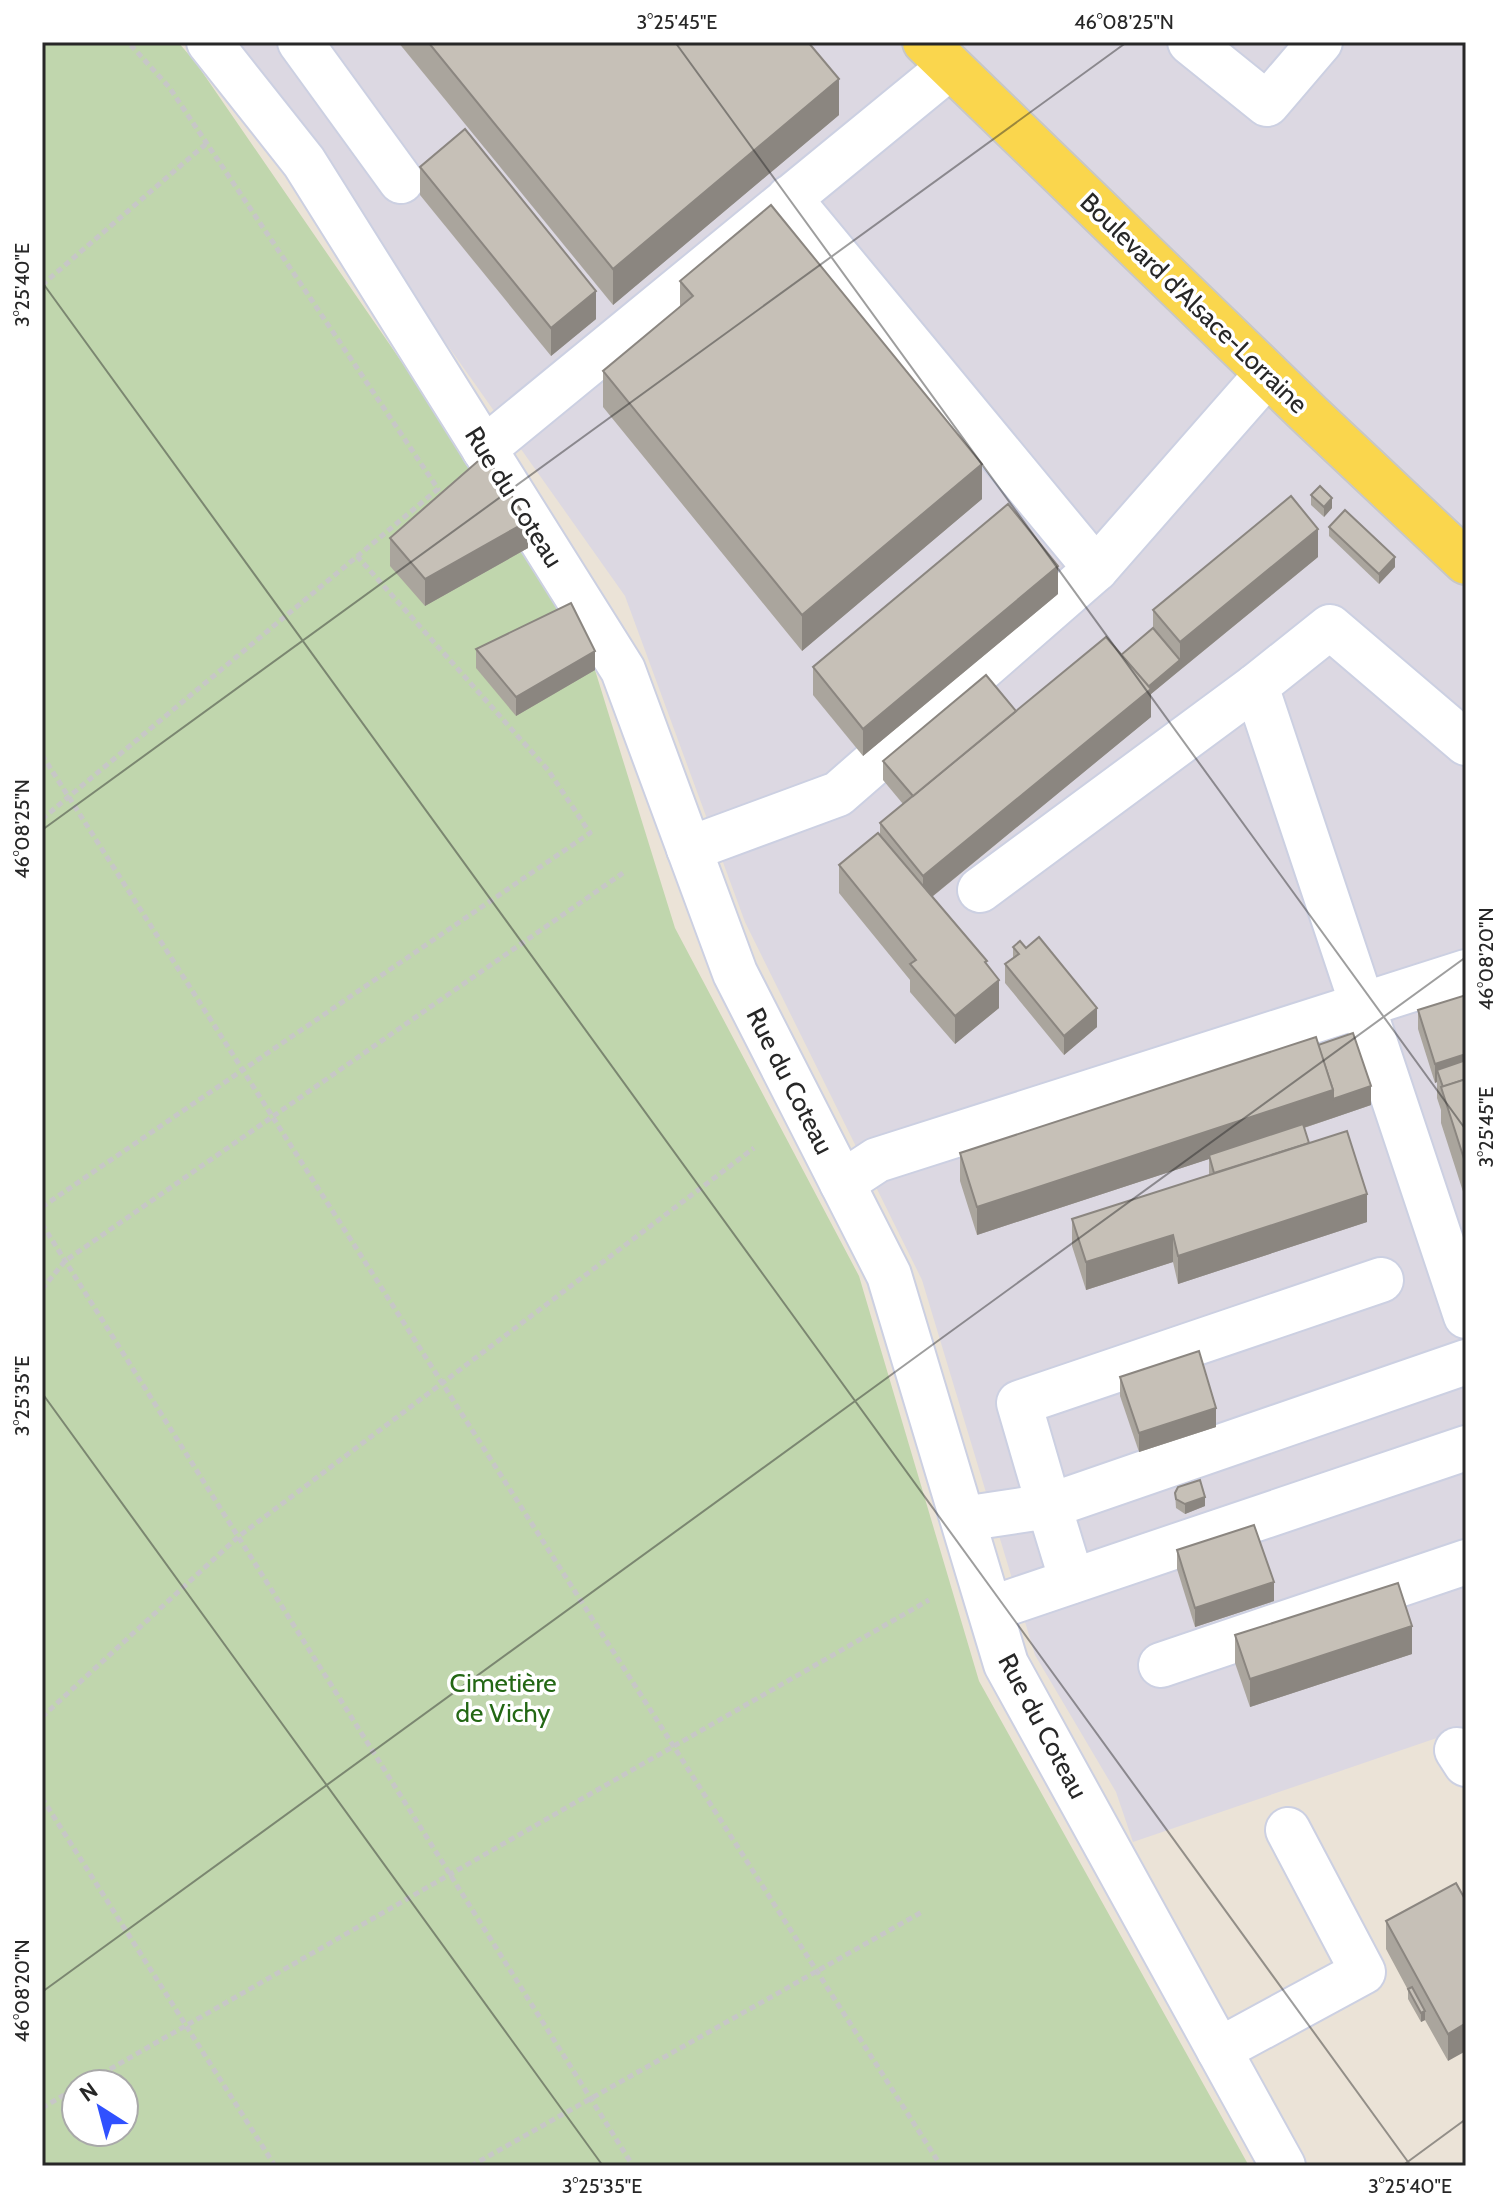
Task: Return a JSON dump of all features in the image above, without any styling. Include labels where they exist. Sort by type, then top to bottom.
[{"type":"main road","name":"Boulevard d'Alsace-Lorraine","points":[[937,54],[1466,562]]},
{"type":"street","name":"Rue du Coteau","points":[[209,42],[304,162],[623,670],[735,973],[889,1275],[1006,1664],[1283,2166]]},
{"type":"street","points":[[300,42],[401,181]]},
{"type":"street","points":[[1190,42],[1267,104],[1320,42]]},
{"type":"street","points":[[484,449],[789,198],[937,54]]},
{"type":"street","points":[[789,198],[1096,569]]},
{"type":"street","points":[[689,849],[838,794],[1096,569],[1267,374]]},
{"type":"street","points":[[980,890],[1256,686],[1330,627],[1466,743]]},
{"type":"street","points":[[1256,686],[1364,1006],[1458,1265],[1466,1316]]},
{"type":"street","points":[[842,1183],[877,1160],[1466,972]]},
{"type":"street","points":[[1072,1581],[1019,1403],[1381,1280]]},
{"type":"street","points":[[963,1519],[1049,1506],[1466,1362]]},
{"type":"street","points":[[990,1609],[1466,1448]]},
{"type":"street","points":[[1161,1665],[1466,1562]]},
{"type":"street","points":[[1219,2050],[1363,1972],[1288,1830]]},
{"type":"path","points":[[42,819],[438,489],[169,87],[128,42]]},
{"type":"path","points":[[42,285],[207,143]]},
{"type":"path","points":[[42,1207],[590,833],[548,770],[357,556]]},
{"type":"path","points":[[42,755],[941,2166]]},
{"type":"path","points":[[42,1289],[65,1261],[623,873]]},
{"type":"path","points":[[42,1717],[238,1537],[754,1148]]},
{"type":"path","points":[[42,1224],[633,2166]]},
{"type":"path","points":[[112,2068],[929,1600]]},
{"type":"path","points":[[42,1798],[275,2166]]},
{"type":"path","points":[[471,2166],[922,1912]]},
{"type":"path","points":[[42,2108],[60,2097]]},
{"type":"shaded area","points":[[233,42],[1466,42],[1466,1728],[1133,1842],[1116,1792],[1035,1655],[922,1280],[745,922],[625,596]]},
{"type":"green space","name":"Cimetière de Vichy","points":[[42,42],[178,42],[196,63],[485,483],[571,622],[595,670],[675,928],[859,1276],[979,1681],[1249,2166],[42,2166]]},
{"type":"building","points":[[428,42],[808,42],[839,79],[613,269]]},
{"type":"building","points":[[465,129],[596,291],[551,328],[420,167]]},
{"type":"building","points":[[771,205],[982,464],[802,615],[603,371],[693,296],[680,281]]},
{"type":"building","points":[[485,455],[528,521],[425,579],[390,538]]},
{"type":"building","points":[[1320,486],[1332,498],[1324,507],[1311,495]]},
{"type":"building","points":[[1291,496],[1318,529],[1180,642],[1153,610]]},
{"type":"building","points":[[1008,504],[1058,566],[863,729],[813,667]]},
{"type":"building","points":[[1345,510],[1395,557],[1379,574],[1329,527]]},
{"type":"building","points":[[571,603],[595,651],[516,697],[476,649]]},
{"type":"building","points":[[1153,628],[1180,660],[1148,687],[1121,655]]},
{"type":"building","points":[[1106,637],[1151,689],[923,876],[880,823]]},
{"type":"building","points":[[986,675],[1016,711],[913,796],[883,761]]},
{"type":"building","points":[[878,833],[987,961],[999,980],[955,1016],[910,964],[916,960],[839,865]]},
{"type":"building","points":[[1039,937],[1097,1008],[1064,1036],[1005,964],[1019,954],[1013,947],[1020,941],[1026,948]]},
{"type":"building","points":[[1466,995],[1466,1054],[1435,1064],[1418,1010]]},
{"type":"building","points":[[1353,1033],[1371,1086],[1333,1099],[1333,1090],[1318,1045]]},
{"type":"building","points":[[1316,1037],[1333,1090],[977,1207],[960,1153]]},
{"type":"building","points":[[1466,1060],[1466,1079],[1443,1087],[1437,1070]]},
{"type":"building","points":[[1466,1079],[1466,1165],[1441,1087]]},
{"type":"building","points":[[1303,1124],[1309,1143],[1214,1173],[1209,1155]]},
{"type":"building","points":[[1347,1131],[1367,1194],[1178,1256],[1173,1235],[1086,1262],[1072,1219]]},
{"type":"building","points":[[1199,1351],[1216,1408],[1139,1433],[1120,1377]]},
{"type":"building","points":[[1200,1480],[1205,1497],[1185,1504],[1176,1499],[1178,1487]]},
{"type":"building","points":[[1254,1525],[1274,1582],[1195,1608],[1177,1550]]},
{"type":"building","points":[[1398,1583],[1412,1626],[1250,1679],[1235,1635]]},
{"type":"building","points":[[1456,1883],[1466,1901],[1466,2023],[1448,2034],[1386,1921]]},
{"type":"building","points":[[1412,1987],[1425,2011],[1421,2013],[1408,1989]]}]
